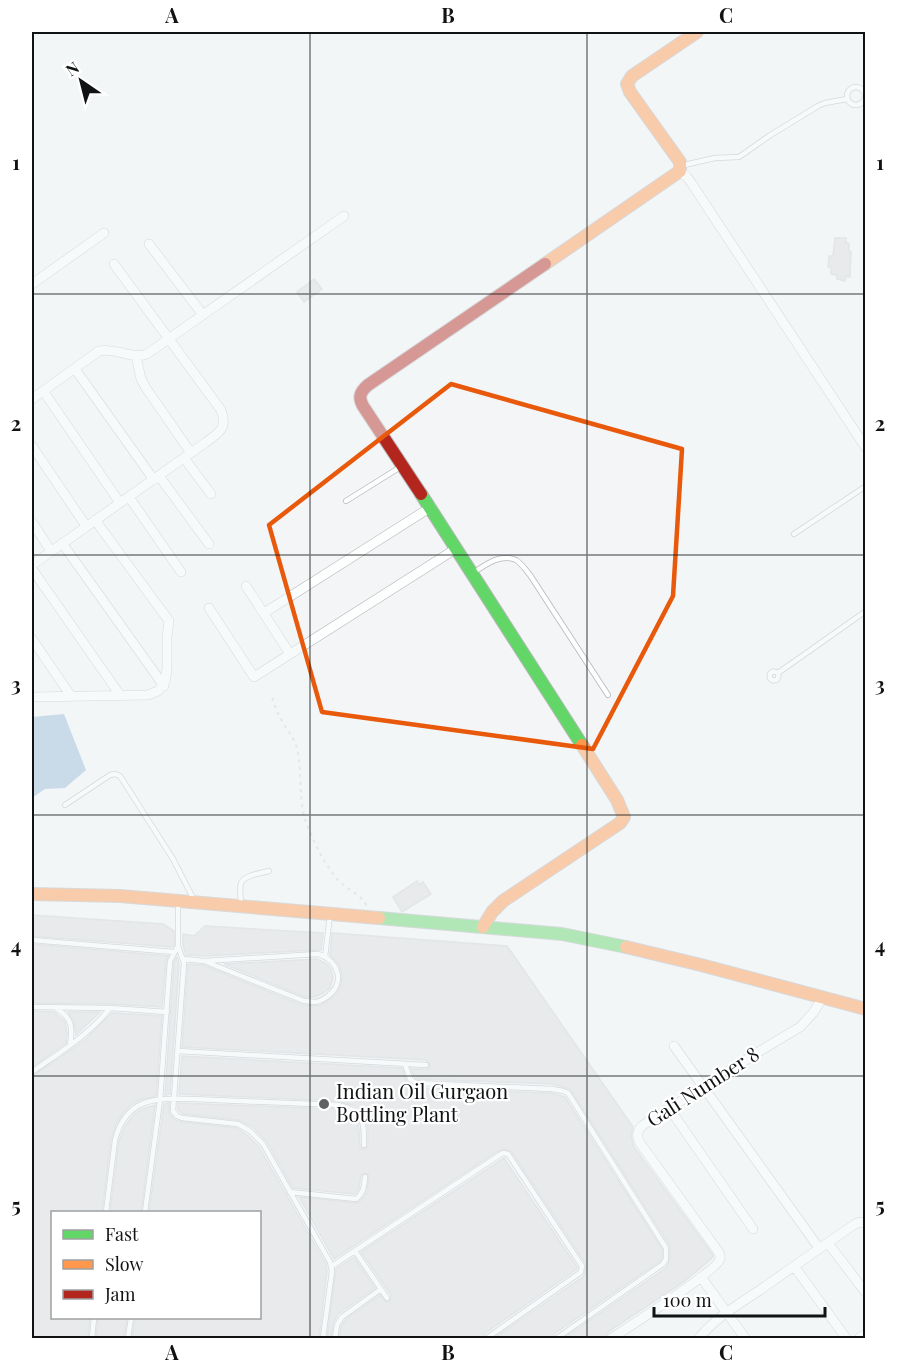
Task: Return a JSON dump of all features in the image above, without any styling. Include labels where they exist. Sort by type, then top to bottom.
[{"type":"street","points":[[697,32],[627,80],[630,92],[862,435],[866,448]]},
{"type":"street","points":[[483,927],[492,912],[503,901],[620,824],[624,816],[617,800],[431,507],[359,400],[362,390],[680,168]]},
{"type":"street","points":[[32,399],[99,351],[136,356],[147,354],[344,216]]},
{"type":"street","points":[[32,284],[104,233]]},
{"type":"street","points":[[149,244],[203,315]]},
{"type":"street","points":[[114,264],[221,410],[224,420],[219,432],[62,543],[32,567],[120,695]]},
{"type":"street","points":[[136,356],[141,379],[211,494]]},
{"type":"street","points":[[75,369],[208,544]]},
{"type":"street","points":[[44,392],[120,503]]},
{"type":"street","points":[[32,446],[86,526]]},
{"type":"street","points":[[129,497],[181,572]]},
{"type":"street","points":[[264,614],[431,507]]},
{"type":"street","points":[[32,697],[148,695],[158,692],[164,686],[169,621],[95,520]]},
{"type":"street","points":[[32,522],[51,551]]},
{"type":"street","points":[[62,543],[164,686]]},
{"type":"street","points":[[209,608],[254,677],[457,548]]},
{"type":"street","points":[[246,586],[290,654]]},
{"type":"street","points":[[32,639],[71,696]]},
{"type":"street","points":[[32,894],[80,894],[178,900],[562,934],[701,965],[866,1009]]},
{"type":"street","name":"Gali Number 8","points":[[612,1338],[701,1277],[720,1259],[720,1254],[638,1139],[639,1130],[643,1125],[703,1086],[800,1027],[823,997]]},
{"type":"street","points":[[674,1046],[824,1246],[866,1293]]},
{"type":"street","points":[[669,1108],[753,1229]]},
{"type":"street","points":[[699,1338],[727,1313],[794,1266],[855,1224],[866,1223]]},
{"type":"street","points":[[794,1266],[846,1338]]},
{"type":"street","points":[[701,1277],[745,1338]]},
{"type":"street","points":[[860,1338],[866,1334]]},
{"type":"lane","points":[[857,87],[861,88],[866,96],[858,106],[849,103],[847,99],[849,90],[857,87]]},
{"type":"lane","points":[[680,168],[715,158],[739,157],[769,135],[818,106],[847,99]]},
{"type":"lane","points":[[346,501],[403,465]]},
{"type":"lane","points":[[794,534],[866,486]]},
{"type":"lane","points":[[473,573],[497,559],[515,560],[522,566],[608,695]]},
{"type":"lane","points":[[778,674],[866,611]]},
{"type":"lane","points":[[65,805],[110,775],[120,776],[176,866],[195,902]]},
{"type":"lane","points":[[241,907],[242,882],[248,877],[269,871]]},
{"type":"lane","points":[[178,900],[178,946],[184,963],[173,1111],[177,1116],[238,1124],[250,1131],[262,1144],[332,1266],[323,1338]]},
{"type":"lane","points":[[326,957],[330,915]]},
{"type":"lane","points":[[32,940],[174,952]]},
{"type":"lane","points":[[145,1211],[160,1100],[170,961],[178,946]]},
{"type":"lane","points":[[183,958],[204,961],[318,954],[326,957],[333,964],[338,972],[338,982],[334,991],[324,999],[314,1002],[304,1001],[204,961]]},
{"type":"lane","points":[[32,1007],[110,1008],[167,1012]]},
{"type":"lane","points":[[55,1007],[66,1014],[69,1019],[70,1045]]},
{"type":"lane","points":[[32,1072],[100,1022],[110,1008]]},
{"type":"lane","points":[[178,1051],[426,1065]]},
{"type":"lane","points":[[405,1064],[410,1079],[416,1083],[552,1089],[568,1094],[666,1248],[666,1259],[663,1264],[557,1338]]},
{"type":"lane","points":[[106,1211],[115,1140],[121,1123],[141,1103],[174,1098],[344,1106],[362,1119],[364,1145]]},
{"type":"lane","points":[[332,1266],[498,1156],[503,1153],[507,1154],[582,1266],[581,1272],[487,1338]]},
{"type":"lane","points":[[290,1192],[356,1199],[361,1196],[365,1177]]},
{"type":"lane","points":[[355,1251],[387,1298]]},
{"type":"lane","points":[[335,1338],[337,1325],[342,1317],[381,1289]]},
{"type":"lane","points":[[92,1338],[94,1319]]},
{"type":"lane","points":[[128,1338],[131,1319]]},
{"type":"path","points":[[272,698],[279,717],[296,744],[303,814],[308,828],[327,866],[340,881],[367,904],[370,918]]},
{"type":"highlighted area","points":[[451,384],[682,449],[673,596],[593,749],[322,712],[269,525]]},
{"type":"water","points":[[64,714],[86,770],[65,788],[45,789],[32,798],[32,717]]},
{"type":"building","points":[[835,238],[846,238],[851,252],[850,277],[846,276],[845,281],[837,279],[837,275],[831,274],[831,267],[828,267],[829,256],[833,256]]},
{"type":"building","points":[[314,279],[322,289],[304,302],[297,292]]},
{"type":"building","points":[[417,881],[420,885],[423,882],[431,894],[402,912],[393,897]]},
{"type":"building","points":[[32,915],[163,924],[174,931],[174,945],[172,947],[32,936]]},
{"type":"building","points":[[205,926],[323,933],[321,950],[186,955],[183,934],[194,936]]},
{"type":"building","points":[[332,933],[507,946],[633,1127],[631,1136],[634,1147],[713,1257],[685,1281],[608,1332],[605,1338],[564,1338],[666,1268],[670,1259],[670,1246],[570,1089],[552,1084],[417,1079],[411,1069],[429,1069],[430,1064],[426,1060],[182,1047],[188,964],[203,965],[302,1005],[319,1006],[331,999],[341,985],[341,970],[330,955]]},
{"type":"building","points":[[32,944],[168,956],[162,1007],[32,1003]]},
{"type":"building","points":[[177,957],[179,964],[170,1094],[165,1095],[174,962]]},
{"type":"building","points":[[317,959],[327,964],[333,978],[330,988],[314,997],[305,997],[224,964]]},
{"type":"building","points":[[32,1011],[54,1012],[65,1022],[67,1033],[66,1043],[32,1067]]},
{"type":"building","points":[[68,1012],[100,1012],[76,1035],[74,1022]]},
{"type":"building","points":[[112,1013],[162,1016],[156,1096],[132,1104],[116,1124],[111,1139],[102,1211],[51,1211],[51,1319],[90,1319],[88,1338],[32,1338],[32,1076],[86,1039]]},
{"type":"building","points":[[182,1056],[402,1068],[406,1081],[416,1088],[551,1093],[565,1097],[662,1249],[662,1258],[554,1334],[553,1338],[494,1338],[584,1276],[586,1267],[511,1151],[503,1149],[496,1152],[334,1259],[299,1197],[358,1203],[367,1191],[368,1174],[361,1175],[359,1188],[355,1194],[293,1188],[267,1142],[253,1127],[238,1120],[183,1114],[178,1110],[178,1103],[337,1109],[351,1114],[357,1120],[360,1146],[361,1149],[365,1149],[368,1146],[368,1129],[361,1111],[355,1106],[338,1101],[179,1094]]},
{"type":"building","points":[[169,1103],[169,1113],[175,1120],[237,1128],[259,1147],[326,1264],[319,1338],[132,1338],[135,1319],[261,1319],[261,1211],[149,1211],[164,1104]]},
{"type":"building","points":[[155,1105],[141,1211],[110,1211],[119,1141],[130,1119],[145,1108]]},
{"type":"building","points":[[504,1158],[577,1269],[484,1334],[483,1338],[339,1338],[345,1320],[380,1295],[386,1302],[391,1299],[391,1295],[361,1252]]},
{"type":"building","points":[[354,1257],[375,1288],[338,1314],[333,1324],[331,1338],[327,1338],[336,1269]]},
{"type":"building","points":[[98,1319],[127,1319],[124,1338],[96,1338]]},
{"type":"traffic: fast","points":[[421,494],[582,745]]},
{"type":"traffic: fast","points":[[379,918],[562,934],[626,947]]},
{"type":"traffic: slow","points":[[545,264],[680,171],[680,162],[630,92],[627,84],[632,76],[697,32]]},
{"type":"traffic: slow","points":[[483,927],[492,912],[503,901],[620,823],[624,817],[617,800],[582,745]]},
{"type":"traffic: slow","points":[[32,894],[120,896],[379,918]]},
{"type":"traffic: slow","points":[[626,947],[866,1009]]},
{"type":"traffic: jam","points":[[421,494],[363,406],[360,397],[362,392],[368,385],[545,264]]},
{"type":"place","name":"Indian Oil Gurgaon Bottling Plant","points":[[324,1104]]}]
